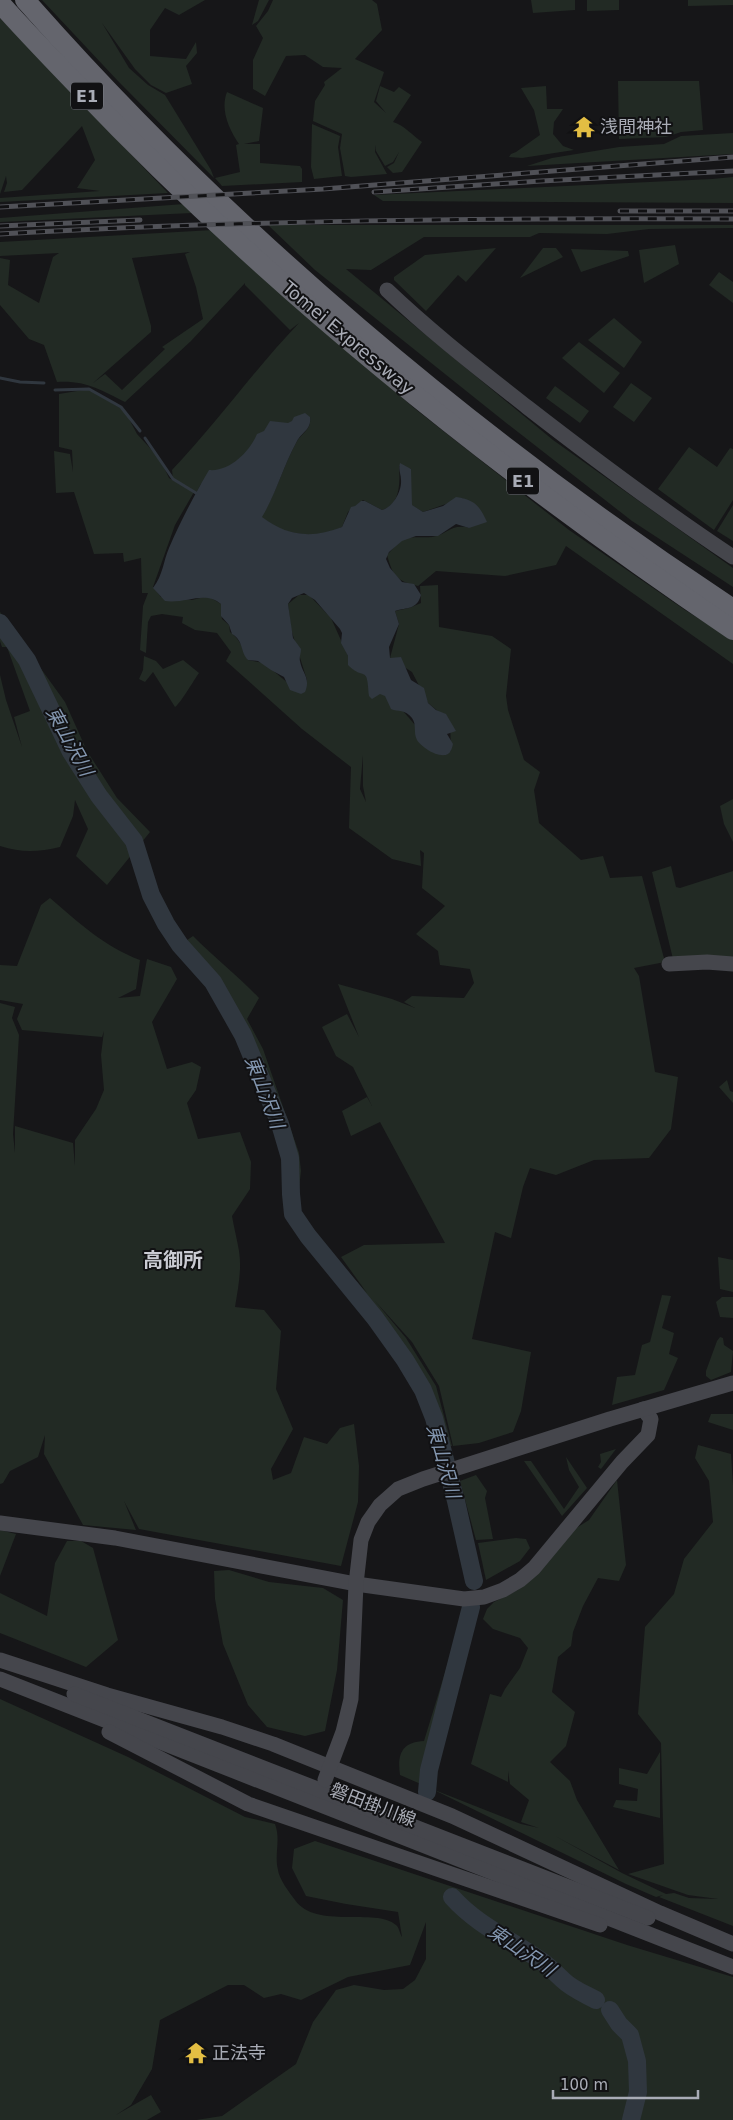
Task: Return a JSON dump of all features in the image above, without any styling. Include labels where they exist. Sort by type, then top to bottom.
[{"type":"highway","name":"Tomei Expressway","points":[[25,0],[111,94],[331,314],[366,356],[500,464],[649,573],[733,630]]},
{"type":"highway","name":"Tomei Expressway","points":[[0,3],[119,129],[176,186],[331,314],[519,458],[654,557],[733,609]]},
{"type":"main road","points":[[387,290],[420,322],[575,444],[676,520],[733,557]]},
{"type":"main road","points":[[669,964],[708,962],[733,964]]},
{"type":"main road","points":[[328,1774],[343,1732],[351,1699],[356,1584],[361,1540],[368,1522],[380,1506],[398,1489],[423,1479],[643,1409],[733,1383]]},
{"type":"main road","points":[[0,1523],[115,1538],[356,1584],[464,1599],[484,1597],[503,1590],[520,1580],[534,1568],[622,1462],[648,1435],[651,1419],[643,1409]]},
{"type":"main road","points":[[0,1660],[107,1695],[222,1727],[273,1744],[328,1774],[452,1816],[660,1913],[733,1944]]},
{"type":"main road","name":"磐田掛川線","points":[[0,1665],[733,1951]]},
{"type":"main road","name":"磐田掛川線","points":[[0,1679],[733,1967]]},
{"type":"main road","points":[[0,1687],[70,1714],[134,1743],[248,1804],[509,1895],[733,1967]]},
{"type":"shaded area","points":[[42,0],[205,0],[179,15],[165,8],[150,30],[150,56],[186,59],[196,42],[197,53],[186,66],[192,84],[166,93],[151,85],[135,69],[102,23],[129,68],[148,85],[165,95],[214,178],[118,81]]},
{"type":"shaded area","points":[[259,0],[269,0],[258,21],[252,25]]},
{"type":"shaded area","points":[[273,0],[372,0],[377,4],[382,30],[355,59],[384,72],[374,102],[386,113],[376,101],[380,86],[394,92],[399,87],[411,95],[393,122],[405,128],[422,142],[402,172],[393,173],[387,167],[394,163],[399,152],[393,162],[385,166],[376,151],[376,145],[375,152],[387,174],[345,176],[340,148],[342,134],[313,121],[315,101],[325,85],[324,82],[342,68],[323,67],[305,55],[286,56],[265,96],[253,89],[253,60],[263,38],[256,26],[268,11]]},
{"type":"shaded area","points":[[531,0],[575,0],[575,10],[533,13]]},
{"type":"shaded area","points":[[587,0],[619,0],[619,10],[587,11]]},
{"type":"shaded area","points":[[688,0],[733,0],[733,5],[688,6]]},
{"type":"shaded area","points":[[0,18],[168,193],[0,202],[0,198],[100,191],[77,188],[95,160],[82,126],[22,190],[4,192],[7,183],[6,176],[0,194]]},
{"type":"shaded area","points":[[618,81],[699,81],[703,130],[681,132],[666,137],[619,139]]},
{"type":"shaded area","points":[[546,86],[547,109],[563,109],[554,122],[553,134],[563,146],[574,150],[522,158],[509,157],[540,135],[534,110],[521,88]]},
{"type":"shaded area","points":[[227,92],[263,108],[259,141],[244,144],[260,144],[260,163],[300,166],[302,169],[302,182],[222,186],[215,178],[240,172],[236,145],[239,144],[229,126],[225,112]]},
{"type":"shaded area","points":[[312,124],[340,136],[338,147],[342,176],[314,179],[311,167]]},
{"type":"shaded area","points":[[733,133],[733,154],[527,166],[552,158],[619,147],[664,144],[681,136]]},
{"type":"shaded area","points":[[733,177],[733,203],[383,201],[374,195],[712,179]]},
{"type":"shaded area","points":[[184,204],[192,213],[0,222],[0,218]]},
{"type":"shaded area","points":[[268,225],[733,225],[733,228],[649,229],[607,234],[539,233],[530,237],[424,237],[371,270],[346,269],[553,440],[733,568],[733,587],[632,521],[315,270]]},
{"type":"shaded area","points":[[213,230],[414,408],[569,530],[685,610],[733,640],[733,664],[566,546],[556,565],[505,576],[436,571],[418,586],[400,580],[391,568],[387,555],[404,539],[437,536],[458,527],[470,528],[463,498],[423,512],[411,505],[411,469],[399,466],[398,492],[393,503],[388,507],[382,510],[363,500],[348,512],[342,527],[325,534],[309,535],[282,531],[261,517],[296,443],[308,428],[310,417],[201,484],[196,493],[194,492],[175,525],[153,587],[161,597],[192,600],[208,596],[221,604],[222,619],[229,625],[230,632],[239,641],[248,660],[264,663],[301,694],[307,680],[291,629],[288,604],[299,595],[309,595],[331,618],[348,656],[403,711],[441,755],[451,751],[450,721],[428,703],[412,672],[390,658],[399,624],[395,611],[421,603],[420,586],[438,585],[439,627],[492,636],[511,649],[506,696],[508,710],[524,760],[540,772],[534,790],[539,823],[581,860],[603,856],[610,878],[642,876],[665,962],[634,968],[639,976],[655,1072],[678,1077],[671,1129],[649,1158],[594,1160],[556,1175],[530,1168],[523,1187],[511,1238],[495,1232],[472,1339],[531,1352],[521,1411],[513,1432],[479,1443],[453,1446],[439,1386],[412,1342],[375,1301],[406,1338],[436,1386],[452,1446],[437,1447],[429,1416],[410,1372],[372,1318],[325,1265],[289,1217],[286,1204],[287,1172],[285,1157],[270,1115],[224,1005],[177,947],[193,936],[259,998],[247,1019],[263,1049],[299,1153],[301,1171],[297,1205],[320,1240],[367,1293],[341,1257],[364,1245],[445,1243],[380,1122],[351,1136],[342,1111],[367,1097],[372,1106],[353,1067],[336,1056],[322,1027],[347,1014],[359,1037],[338,984],[392,999],[415,1008],[404,1002],[412,996],[464,998],[474,983],[470,969],[440,965],[438,951],[416,934],[445,906],[422,888],[424,853],[420,850],[421,866],[392,859],[349,828],[351,767],[302,729],[226,661],[231,652],[217,633],[195,630],[182,623],[183,617],[162,614],[151,616],[148,622],[146,653],[140,650],[143,606],[148,593],[142,593],[141,558],[124,562],[123,553],[94,554],[74,492],[56,493],[54,451],[70,454],[73,472],[72,450],[59,447],[59,394],[89,389],[125,411],[137,434],[160,459],[169,478],[192,491],[173,479],[172,470],[299,323],[290,330],[245,283],[191,341],[125,402],[84,384],[57,382],[44,345],[29,339],[0,305],[0,258],[10,260],[8,285],[39,303],[53,257],[59,253],[0,256],[0,242]],"holes":[[[190,252],[185,254],[196,287],[203,319],[162,347],[165,349],[122,390],[105,374],[93,383],[151,332],[132,258]],[[363,755],[363,786],[366,802],[360,789]]]},
{"type":"shaded area","points":[[675,245],[679,264],[644,283],[639,250]]},
{"type":"shaded area","points":[[496,248],[466,282],[458,275],[426,311],[394,280],[394,277],[425,255]]},
{"type":"shaded area","points":[[543,248],[556,248],[563,257],[520,278]]},
{"type":"shaded area","points":[[571,249],[628,251],[629,256],[581,272]]},
{"type":"shaded area","points":[[719,272],[733,282],[733,303],[709,285]]},
{"type":"shaded area","points":[[614,318],[642,342],[624,368],[588,340]]},
{"type":"shaded area","points":[[579,342],[620,373],[604,393],[562,358]]},
{"type":"shaded area","points":[[631,383],[652,398],[634,422],[613,407]]},
{"type":"shaded area","points":[[555,386],[589,411],[580,423],[546,398]]},
{"type":"shaded area","points":[[305,413],[310,417],[308,428],[296,443],[262,517],[271,523],[290,532],[300,534],[320,533],[342,527],[351,507],[361,501],[365,501],[382,510],[390,506],[400,489],[400,463],[411,469],[412,505],[423,512],[443,506],[456,497],[462,498],[476,504],[487,522],[469,528],[456,524],[438,536],[416,536],[402,541],[389,552],[386,559],[390,568],[402,582],[414,584],[421,595],[414,606],[395,611],[399,624],[389,647],[390,658],[401,657],[411,680],[424,688],[428,703],[436,710],[446,714],[456,731],[447,734],[453,744],[448,754],[435,754],[422,746],[417,740],[412,718],[404,712],[391,709],[385,696],[380,694],[372,699],[369,696],[366,676],[348,665],[348,656],[341,643],[342,633],[340,629],[315,600],[304,593],[292,598],[288,604],[293,638],[301,649],[300,661],[307,679],[305,692],[301,694],[290,690],[284,677],[258,661],[248,660],[240,643],[232,634],[229,625],[221,616],[221,604],[208,598],[165,601],[153,588],[159,578],[178,528],[209,470],[217,470],[232,464],[250,447],[257,434],[264,431],[270,421],[288,423],[294,417]]},
{"type":"shaded area","points":[[689,447],[717,467],[730,448],[733,449],[733,500],[714,530],[658,489]]},
{"type":"shaded area","points":[[733,505],[733,541],[717,531]]},
{"type":"shaded area","points":[[0,612],[65,702],[87,751],[117,798],[150,832],[107,885],[76,856],[88,829],[75,800],[73,816],[60,847],[30,851],[0,846],[0,675],[6,700],[22,747],[14,717],[30,711],[7,647],[2,647],[0,641]]},
{"type":"shaded area","points":[[144,656],[156,661],[163,669],[183,660],[199,673],[175,707],[153,672],[145,682],[139,679],[143,670]]},
{"type":"shaded area","points":[[733,799],[733,842],[724,824],[720,806]]},
{"type":"shaded area","points":[[671,866],[676,887],[680,888],[733,871],[733,961],[673,959],[652,872]]},
{"type":"shaded area","points":[[50,898],[104,941],[127,955],[140,960],[136,989],[118,998],[140,996],[147,959],[171,967],[177,979],[152,1022],[167,1069],[192,1062],[201,1067],[196,1090],[187,1103],[198,1139],[240,1132],[251,1162],[250,1189],[232,1216],[240,1265],[235,1307],[264,1310],[281,1331],[276,1389],[293,1429],[271,1469],[273,1480],[291,1473],[304,1437],[327,1444],[340,1428],[354,1424],[359,1466],[358,1502],[341,1566],[139,1529],[124,1501],[136,1530],[83,1525],[44,1454],[45,1435],[38,1457],[10,1471],[3,1483],[0,1484],[0,1003],[15,1007],[12,1018],[19,1035],[13,1134],[15,1153],[15,1126],[73,1143],[75,1166],[75,1140],[96,1109],[104,1090],[101,1055],[104,1031],[102,1037],[22,1030],[17,1019],[23,1004],[0,1000],[0,965],[17,966],[41,905]]},
{"type":"shaded area","points":[[727,1080],[730,1091],[733,1092],[733,1103],[719,1087]]},
{"type":"shaded area","points":[[718,1257],[733,1260],[733,1292],[720,1289]]},
{"type":"shaded area","points":[[662,1295],[671,1296],[662,1328],[674,1333],[669,1354],[678,1358],[664,1390],[612,1405],[617,1377],[635,1375],[642,1345],[650,1342]]},
{"type":"shaded area","points":[[722,1297],[733,1297],[733,1318],[720,1317],[716,1302]]},
{"type":"shaded area","points":[[720,1337],[723,1338],[724,1345],[733,1351],[731,1372],[711,1380],[706,1376],[706,1371]]},
{"type":"shaded area","points":[[711,1414],[733,1414],[733,1430],[708,1422]]},
{"type":"shaded area","points":[[698,1445],[731,1454],[733,1485],[733,1926],[659,1897],[663,1895],[656,1897],[626,1884],[432,1789],[521,1824],[539,1828],[521,1822],[529,1800],[510,1784],[508,1771],[508,1782],[471,1764],[490,1694],[501,1697],[520,1668],[528,1648],[520,1638],[493,1629],[483,1619],[487,1609],[494,1602],[518,1590],[562,1537],[589,1520],[617,1480],[626,1565],[619,1581],[598,1578],[583,1606],[573,1632],[571,1646],[558,1657],[552,1692],[575,1712],[566,1746],[550,1762],[570,1781],[577,1800],[619,1870],[555,1836],[622,1873],[666,1894],[674,1893],[689,1898],[718,1899],[688,1895],[628,1874],[664,1864],[661,1743],[638,1714],[645,1627],[674,1594],[684,1559],[713,1522],[709,1481],[695,1458]]},
{"type":"shaded area","points":[[616,1449],[601,1469],[598,1467],[601,1462],[600,1454]]},
{"type":"shaded area","points":[[566,1457],[587,1488],[562,1516],[524,1461],[531,1461],[564,1509],[579,1487],[569,1470]]},
{"type":"shaded area","points":[[476,1475],[487,1491],[485,1498],[493,1539],[476,1540],[460,1481]]},
{"type":"shaded area","points":[[0,1530],[16,1534],[0,1576]]},
{"type":"shaded area","points":[[516,1538],[526,1539],[530,1548],[520,1561],[486,1580],[478,1543]]},
{"type":"shaded area","points":[[67,1541],[81,1541],[93,1548],[118,1640],[86,1667],[0,1633],[0,1593],[47,1616],[55,1563]]},
{"type":"shaded area","points":[[229,1570],[269,1582],[323,1588],[343,1600],[337,1670],[325,1731],[305,1736],[267,1727],[248,1705],[223,1644],[215,1599],[214,1571]]},
{"type":"shaded area","points":[[479,1606],[443,1727],[431,1780],[423,1785],[400,1775],[400,1755],[411,1744],[424,1741],[465,1607]]},
{"type":"shaded area","points":[[0,1699],[128,1757],[245,1817],[275,1824],[277,1830],[277,1864],[280,1877],[295,1900],[305,1909],[317,1914],[387,1920],[397,1926],[402,1937],[398,1912],[306,1896],[292,1868],[294,1849],[315,1841],[627,1945],[733,1977],[733,2120],[196,2120],[222,2116],[296,2064],[313,2022],[336,1990],[354,1985],[384,1990],[403,1989],[415,1980],[426,1959],[426,1922],[410,1965],[348,1977],[301,2000],[281,1994],[264,1998],[244,1985],[228,1985],[160,2020],[152,2069],[131,2105],[116,2115],[151,2095],[161,2112],[147,2120],[0,2120]]},
{"type":"shaded area","points":[[660,1752],[660,1818],[613,1807],[616,1800],[637,1801],[638,1789],[619,1784],[619,1768],[647,1774]]},
{"type":"waterway","points":[[0,378],[20,382],[44,383]]},
{"type":"waterway","points":[[55,390],[89,389],[121,407],[140,431]]},
{"type":"waterway","points":[[145,438],[173,479],[196,493]]},
{"type":"waterway","name":"東山沢川","points":[[0,623],[27,660],[71,752],[99,796],[134,841],[151,895],[166,924],[180,945],[213,982],[243,1035],[280,1124],[290,1158],[293,1214],[308,1236],[375,1318],[405,1360],[423,1390],[434,1418],[456,1501],[474,1581]]},
{"type":"waterway","name":"東山沢川","points":[[427,1792],[429,1770],[471,1607]]},
{"type":"waterway","name":"東山沢川","points":[[452,1897],[483,1924],[529,1952],[570,1986],[596,2000]]},
{"type":"waterway","name":"東山沢川","points":[[610,2010],[619,2024],[630,2035],[637,2061],[638,2092],[631,2120]]},
{"type":"railway","points":[[0,207],[323,189],[733,157]]},
{"type":"railway","points":[[374,192],[733,171]]},
{"type":"railway","points":[[620,211],[733,211]]},
{"type":"railway","points":[[0,234],[92,229],[366,221],[733,219]]},
{"type":"railway","points":[[0,226],[140,220]]},
{"type":"place","name":"浅間神社","points":[[584,127]]},
{"type":"place","name":"正法寺","points":[[196,2053]]},
{"type":"district","name":"高御所","points":[[173,1260]]}]
